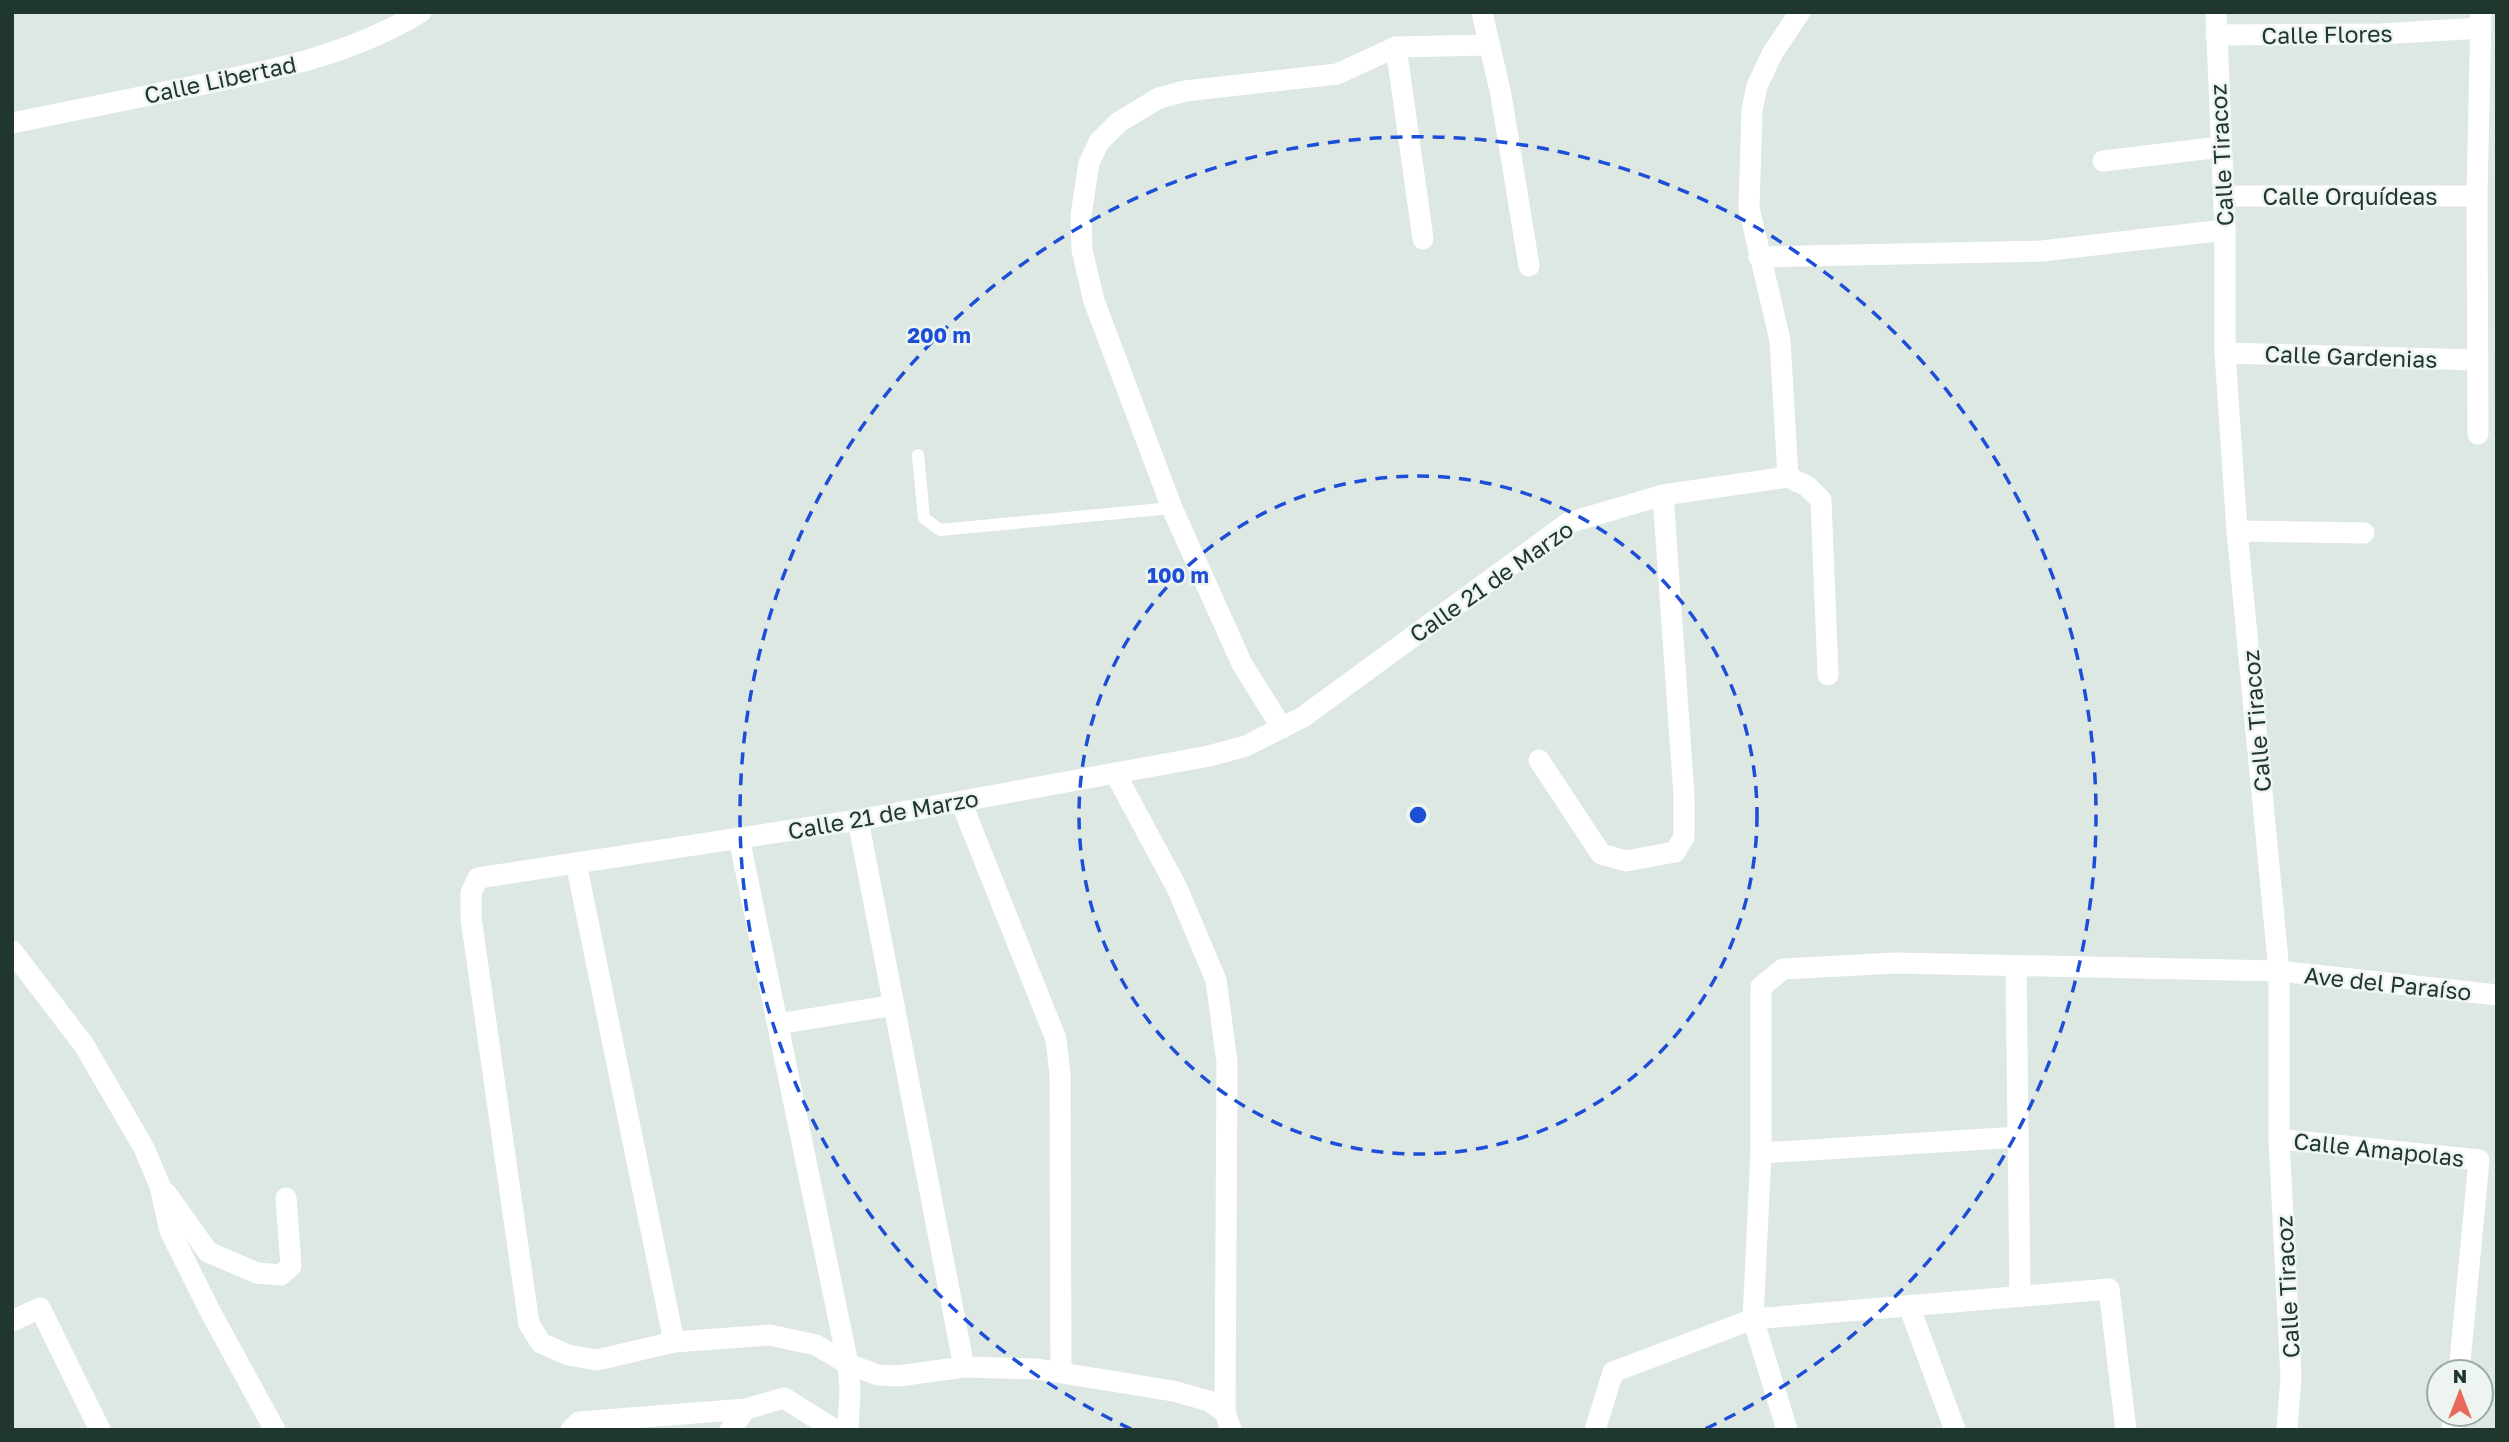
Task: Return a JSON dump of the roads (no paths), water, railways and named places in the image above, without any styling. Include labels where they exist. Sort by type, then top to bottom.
[{"type":"street","name":"Calle Libertad","points":[[12,123],[236,78],[325,56],[391,31],[421,12]]},
{"type":"street","points":[[1482,12],[1501,96],[1529,267]]},
{"type":"street","points":[[1800,12],[1772,54],[1756,86],[1752,110],[1749,208],[1780,340],[1788,477],[1807,486],[1821,500],[1828,675]]},
{"type":"street","name":"Calle Tiracoz","points":[[2216,12],[2225,230],[2225,353],[2237,531],[2279,971],[2279,1139],[2291,1377],[2288,1423]]},
{"type":"street","points":[[2477,435],[2477,360],[2487,323],[2477,196],[2481,20]]},
{"type":"street","name":"Calle Flores","points":[[2216,35],[2380,34],[2481,20]]},
{"type":"street","points":[[1282,728],[1242,664],[1172,508],[1094,301],[1082,250],[1081,215],[1089,163],[1099,142],[1119,122],[1158,98],[1185,91],[1337,75],[1396,47],[1488,45]]},
{"type":"street","points":[[1396,47],[1423,239]]},
{"type":"street","points":[[2103,162],[2221,147]]},
{"type":"street","name":"Calle Orquídeas","points":[[2223,196],[2477,196]]},
{"type":"street","points":[[1759,257],[2042,251],[2225,230]]},
{"type":"street","name":"Calle Gardenias","points":[[2225,353],[2477,360]]},
{"type":"street","name":"Calle 21 de Marzo","points":[[674,1342],[597,1360],[568,1355],[541,1343],[530,1324],[471,918],[471,893],[478,878],[858,820],[1209,756],[1246,746],[1303,717],[1567,523],[1664,495],[1788,477]]},
{"type":"street","points":[[1539,760],[1601,854],[1626,861],[1675,852],[1684,837],[1684,796],[1664,495]]},
{"type":"street","points":[[2237,531],[2364,533]]},
{"type":"street","points":[[1115,773],[1177,888],[1216,980],[1227,1062],[1228,1421]]},
{"type":"street","points":[[961,802],[1056,1039],[1060,1074],[1061,1372]]},
{"type":"street","points":[[858,820],[964,1367]]},
{"type":"street","points":[[739,838],[848,1364],[848,1430]]},
{"type":"street","points":[[576,863],[674,1342],[770,1335],[816,1345],[848,1364],[878,1375],[898,1376],[964,1367],[1061,1372],[1173,1391],[1209,1401],[1228,1421]]},
{"type":"street","points":[[12,951],[84,1045],[144,1148],[160,1185],[170,1231],[275,1430]]},
{"type":"street","name":"Ave del Paraíso","points":[[1761,1153],[1761,987],[1783,969],[1896,963],[2279,971],[2497,995]]},
{"type":"street","points":[[2015,965],[2020,1296]]},
{"type":"street","points":[[778,1024],[894,1005]]},
{"type":"street","points":[[1787,1430],[1753,1319],[1761,1153],[2018,1137]]},
{"type":"street","name":"Calle Amapolas","points":[[2279,1139],[2479,1160],[2460,1358]]},
{"type":"street","points":[[160,1185],[208,1252],[257,1273],[281,1275],[291,1266],[286,1198]]},
{"type":"street","points":[[1595,1430],[1613,1372],[1753,1319],[2109,1289],[2126,1430]]},
{"type":"street","points":[[1909,1306],[1955,1430]]},
{"type":"street","points":[[12,1321],[40,1308],[100,1430]]},
{"type":"street","points":[[571,1430],[579,1422],[746,1409],[784,1398],[835,1430]]},
{"type":"street","points":[[730,1430],[746,1409]]},
{"type":"street","points":[[2268,1430],[2288,1423]]},
{"type":"lane","points":[[918,456],[925,518],[940,530],[1172,508]]}]
